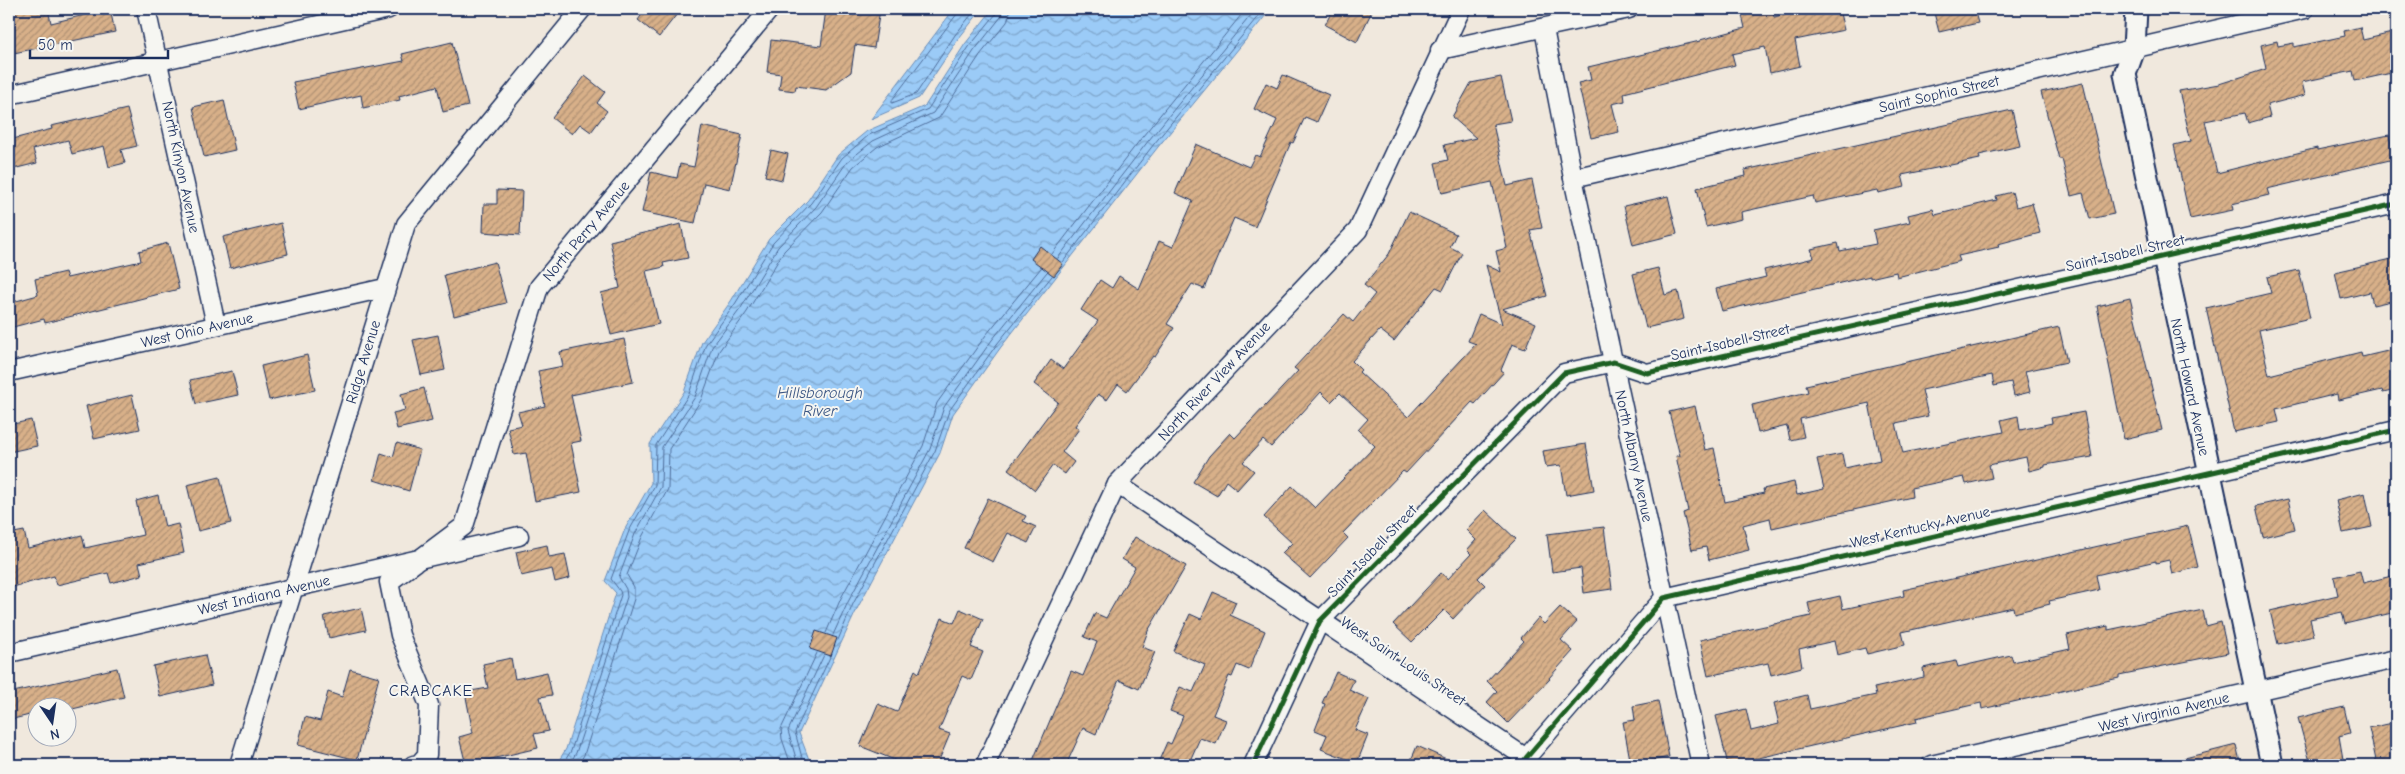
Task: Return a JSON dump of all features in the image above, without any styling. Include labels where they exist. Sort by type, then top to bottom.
[{"type":"street","name":"North Kinyon Avenue","points":[[146,9],[216,325]]},
{"type":"street","points":[[9,95],[389,9]]},
{"type":"street","name":"Ridge Avenue","points":[[239,765],[406,224],[582,9]]},
{"type":"street","name":"North Perry Avenue","points":[[413,765],[419,764],[427,755],[429,705],[400,635],[388,582],[464,526],[539,288],[770,9]]},
{"type":"street","name":"North River View Avenue","points":[[985,765],[1117,484],[1358,230],[1440,50],[1461,9]]},
{"type":"street","points":[[1440,50],[1630,9]]},
{"type":"street","name":"North Howard Avenue","points":[[2136,9],[2134,49],[2125,74],[2208,474],[2272,765]]},
{"type":"street","name":"Saint Sophia Street","points":[[1573,178],[2305,9]]},
{"type":"street","name":"North Albany Avenue","points":[[1544,28],[1573,178],[1701,765]]},
{"type":"street","name":"Saint Isabell Street","points":[[1253,765],[1320,621],[1564,373],[1614,362],[1647,373],[2396,204]]},
{"type":"street","name":"West Ohio Avenue","points":[[9,372],[385,288]]},
{"type":"street","name":"West Kentucky Avenue","points":[[1664,598],[2396,430]]},
{"type":"street","name":"West Saint Louis Street","points":[[1117,484],[1524,762]]},
{"type":"street","name":"West Indiana Avenue","points":[[9,653],[519,536]]},
{"type":"street","points":[[1524,762],[1664,598]]},
{"type":"street","name":"West Virginia Avenue","points":[[1931,765],[2396,659]]},
{"type":"water","points":[[954,9],[982,9],[959,38],[919,98],[871,119]]},
{"type":"water","name":"Hillsborough River","points":[[993,9],[1271,9],[1158,147],[1001,347],[953,414],[940,453],[858,607],[799,733],[810,762],[809,765],[556,765],[566,749],[616,593],[605,581],[625,529],[651,483],[650,444],[684,392],[702,342],[731,301],[769,239],[808,200],[838,155],[867,131],[925,106],[965,44]]},
{"type":"building","points":[[9,9],[48,9],[51,23],[110,9],[115,32],[9,54]]},
{"type":"building","points":[[646,9],[681,9],[659,37],[638,20]]},
{"type":"building","points":[[826,9],[880,9],[874,48],[855,45],[851,72],[826,90],[796,86],[795,91],[779,89],[781,74],[767,72],[771,40],[821,46]]},
{"type":"building","points":[[1333,9],[1373,9],[1357,42],[1325,25]]},
{"type":"building","points":[[1772,9],[1774,17],[1809,9],[1839,9],[1844,30],[1795,40],[1800,66],[1770,73],[1765,47],[1732,54],[1735,65],[1624,93],[1625,101],[1612,104],[1619,132],[1591,138],[1578,83],[1591,80],[1588,67],[1700,41],[1745,28],[1741,11]]},
{"type":"building","points":[[1933,9],[1974,9],[1978,23],[1939,32]]},
{"type":"building","points":[[2360,27],[2363,40],[2396,32],[2396,72],[2355,81],[2353,71],[2302,82],[2305,95],[2267,105],[2270,117],[2248,123],[2245,113],[2205,121],[2217,173],[2317,148],[2317,150],[2389,135],[2394,159],[2267,189],[2269,195],[2232,204],[2233,210],[2190,219],[2174,145],[2191,141],[2179,91],[2219,84],[2266,69],[2261,45],[2277,41],[2278,46],[2294,43],[2294,47],[2345,36],[2344,31]]},
{"type":"building","points":[[452,42],[468,106],[443,112],[437,86],[399,96],[400,100],[363,108],[361,95],[299,109],[293,82],[404,61],[402,54]]},
{"type":"building","points":[[1283,75],[1329,95],[1317,122],[1305,117],[1293,143],[1291,142],[1255,227],[1234,218],[1204,289],[1192,284],[1167,324],[1174,328],[1155,357],[1153,356],[1127,391],[1118,384],[1107,400],[1098,394],[1075,426],[1079,429],[1062,452],[1074,462],[1065,474],[1053,465],[1035,490],[1008,469],[1058,402],[1034,384],[1051,360],[1063,369],[1098,321],[1081,310],[1100,280],[1112,288],[1119,276],[1139,289],[1159,241],[1173,247],[1193,201],[1175,193],[1196,144],[1249,167],[1255,155],[1260,157],[1277,120],[1254,109],[1266,83],[1277,88]]},
{"type":"building","points":[[585,76],[605,92],[597,103],[607,111],[591,132],[580,124],[572,134],[552,118]]},
{"type":"building","points":[[1501,77],[1511,121],[1493,124],[1507,186],[1532,180],[1542,228],[1530,230],[1547,296],[1502,309],[1536,323],[1525,349],[1512,344],[1501,370],[1504,372],[1475,404],[1472,402],[1406,473],[1403,471],[1343,533],[1348,538],[1310,578],[1282,553],[1292,543],[1264,517],[1292,486],[1315,508],[1375,446],[1358,430],[1368,419],[1340,393],[1331,402],[1321,392],[1271,447],[1263,440],[1243,462],[1254,471],[1237,490],[1226,481],[1217,496],[1193,482],[1209,456],[1230,433],[1235,438],[1298,371],[1294,368],[1344,314],[1353,322],[1375,294],[1364,285],[1389,254],[1409,212],[1456,234],[1450,247],[1462,253],[1443,290],[1436,287],[1394,341],[1380,330],[1352,361],[1361,370],[1359,372],[1408,417],[1476,344],[1468,341],[1479,314],[1502,324],[1486,265],[1501,272],[1496,251],[1507,248],[1492,182],[1442,193],[1435,163],[1448,160],[1444,145],[1476,138],[1452,117],[1471,83]]},
{"type":"building","points":[[2083,83],[2114,214],[2090,219],[2083,193],[2071,196],[2062,159],[2059,159],[2041,92]]},
{"type":"building","points":[[224,100],[235,150],[204,157],[193,107]]},
{"type":"building","points":[[127,109],[137,146],[121,150],[125,163],[109,167],[104,146],[72,154],[68,140],[33,149],[37,163],[9,170],[9,140],[52,129],[51,126]]},
{"type":"building","points":[[2012,110],[2020,146],[1979,155],[1980,159],[1902,175],[1905,187],[1878,193],[1877,190],[1815,203],[1813,196],[1741,212],[1742,219],[1706,227],[1697,188],[1746,176],[1745,170]]},
{"type":"building","points":[[702,126],[742,135],[730,189],[704,183],[695,223],[642,212],[651,172],[677,178],[680,164],[694,167]]},
{"type":"building","points":[[771,150],[788,154],[782,180],[765,176]]},
{"type":"building","points":[[497,190],[522,191],[520,235],[483,232],[484,204],[497,204]]},
{"type":"building","points":[[2012,192],[2016,207],[2032,203],[2040,233],[1998,244],[1999,247],[1958,256],[1960,261],[1897,277],[1896,272],[1870,278],[1870,276],[1722,311],[1716,289],[1766,277],[1764,270],[1814,258],[1811,249],[1838,243],[1840,251],[1876,244],[1873,230],[1910,222],[1908,215],[1933,209],[1935,215],[1997,200],[1996,196]]},
{"type":"building","points":[[1668,196],[1677,234],[1633,245],[1624,206]]},
{"type":"building","points":[[281,223],[288,254],[230,268],[223,237]]},
{"type":"building","points":[[681,224],[688,258],[663,263],[664,267],[646,271],[659,324],[611,335],[601,293],[620,288],[610,241]]},
{"type":"building","points":[[168,243],[179,289],[45,323],[44,319],[9,328],[9,303],[38,295],[35,279],[65,272],[67,278],[141,261],[139,251]]},
{"type":"building","points":[[1040,246],[1063,264],[1054,276],[1031,259]]},
{"type":"building","points":[[2396,258],[2396,300],[2373,305],[2370,292],[2341,299],[2335,272]]},
{"type":"building","points":[[495,262],[506,303],[454,316],[444,275]]},
{"type":"building","points":[[1658,268],[1665,295],[1678,291],[1684,319],[1646,328],[1633,274]]},
{"type":"building","points":[[2299,270],[2310,318],[2259,330],[2269,375],[2361,352],[2362,357],[2396,349],[2396,390],[2383,393],[2382,390],[2338,400],[2337,394],[2276,409],[2279,422],[2234,432],[2206,308],[2271,293],[2267,277]]},
{"type":"building","points":[[2130,298],[2162,430],[2124,439],[2097,306]]},
{"type":"building","points":[[2059,327],[2067,362],[2025,371],[2030,392],[2014,396],[2011,382],[1994,386],[1992,375],[1922,390],[1928,416],[1896,423],[1903,453],[2004,432],[2001,420],[2018,416],[2020,430],[2052,423],[2051,418],[2084,412],[2092,457],[2045,465],[2045,467],[2029,471],[2026,457],[1989,465],[1992,478],[1966,484],[1964,477],[1911,488],[1912,497],[1772,528],[1770,518],[1743,525],[1749,550],[1709,560],[1706,547],[1692,550],[1683,513],[1688,511],[1676,456],[1680,456],[1669,412],[1695,406],[1705,450],[1714,448],[1725,502],[1764,493],[1763,489],[1794,482],[1797,495],[1824,489],[1817,459],[1842,454],[1845,468],[1880,460],[1869,403],[1800,419],[1804,437],[1790,440],[1787,426],[1758,433],[1752,405],[1808,392],[1806,385]]},
{"type":"building","points":[[438,335],[445,370],[421,375],[413,340]]},
{"type":"building","points":[[624,339],[633,382],[571,395],[581,441],[571,443],[581,492],[535,501],[526,453],[514,455],[508,428],[522,425],[518,412],[545,406],[538,371],[563,366],[560,352]]},
{"type":"building","points":[[307,355],[315,390],[269,400],[261,366]]},
{"type":"building","points":[[232,371],[238,395],[196,404],[190,380]]},
{"type":"building","points":[[424,388],[432,421],[397,429],[393,413],[405,410],[401,394]]},
{"type":"building","points":[[132,395],[140,429],[94,439],[86,406]]},
{"type":"building","points":[[31,420],[37,446],[9,452],[9,425]]},
{"type":"building","points":[[397,443],[420,450],[409,491],[374,480],[381,453],[393,457]]},
{"type":"building","points":[[1586,444],[1594,490],[1566,495],[1561,465],[1546,467],[1543,451]]},
{"type":"building","points":[[220,477],[231,523],[198,531],[187,485]]},
{"type":"building","points":[[2365,493],[2372,527],[2343,533],[2336,500]]},
{"type":"building","points":[[158,495],[165,527],[178,524],[184,553],[139,563],[142,575],[111,583],[108,573],[57,585],[54,576],[9,588],[9,534],[24,531],[28,548],[82,535],[85,548],[143,535],[136,501]]},
{"type":"building","points":[[988,498],[1026,516],[1023,521],[1036,527],[1028,543],[1008,533],[993,562],[964,548]]},
{"type":"building","points":[[2288,499],[2295,529],[2263,537],[2256,506]]},
{"type":"building","points":[[1485,510],[1516,539],[1478,578],[1485,585],[1453,619],[1444,610],[1412,642],[1393,624],[1441,573],[1448,579],[1471,554],[1467,550],[1476,540],[1466,530]]},
{"type":"building","points":[[2188,526],[2198,567],[2172,574],[2169,560],[2156,563],[2156,561],[2096,575],[2099,590],[2049,601],[2050,604],[2014,613],[2013,607],[1902,632],[1905,645],[1867,654],[1865,648],[1837,655],[1834,641],[1799,649],[1802,667],[1771,675],[1768,663],[1708,676],[1700,640],[1811,616],[1808,603],[1840,596],[1843,609],[1904,596],[1903,590]]},
{"type":"building","points":[[1604,527],[1612,589],[1584,593],[1581,568],[1552,572],[1547,534]]},
{"type":"building","points":[[1135,537],[1186,566],[1148,631],[1142,647],[1155,652],[1139,689],[1119,680],[1096,734],[1083,728],[1066,765],[1031,765],[1071,671],[1083,676],[1097,642],[1084,637],[1095,613],[1106,618],[1135,567],[1122,559]]},
{"type":"building","points":[[547,545],[549,557],[565,554],[570,578],[555,582],[552,569],[521,576],[516,552]]},
{"type":"building","points":[[2360,571],[2363,583],[2396,575],[2396,612],[2345,624],[2342,612],[2310,619],[2314,636],[2278,644],[2270,611],[2338,595],[2334,577]]},
{"type":"building","points":[[1213,592],[1236,602],[1230,615],[1265,631],[1249,670],[1237,665],[1232,677],[1229,676],[1213,715],[1226,720],[1216,744],[1200,738],[1188,765],[1157,765],[1167,742],[1171,744],[1183,716],[1170,711],[1180,687],[1193,692],[1205,665],[1173,651],[1190,614],[1201,619]]},
{"type":"building","points":[[1560,607],[1577,622],[1561,640],[1573,651],[1550,679],[1508,723],[1487,702],[1497,691],[1487,681],[1524,641],[1521,638],[1538,618],[1544,624]]},
{"type":"building","points":[[361,608],[366,630],[329,638],[324,616]]},
{"type":"building","points":[[960,609],[983,619],[971,647],[983,652],[971,680],[962,676],[939,730],[950,734],[937,765],[907,765],[860,746],[878,704],[897,712],[915,670],[919,673],[942,618],[954,623]]},
{"type":"building","points":[[2203,610],[2206,626],[2221,622],[2228,653],[2119,675],[2119,678],[1982,709],[1981,703],[1916,718],[1917,722],[1728,765],[1716,716],[1746,709],[1751,731],[1779,724],[1774,703],[1807,695],[1810,709],[1876,695],[1874,688],[1924,677],[1923,668],[1956,661],[1958,667],[2011,655],[2013,662],[2070,649],[2067,635],[2108,626],[2108,630]]},
{"type":"building","points":[[816,631],[837,638],[831,656],[810,649]]},
{"type":"building","points":[[205,655],[212,685],[160,697],[153,666]]},
{"type":"building","points":[[511,658],[515,679],[547,672],[552,695],[540,697],[549,731],[534,734],[538,748],[466,765],[459,737],[473,733],[465,692],[488,688],[483,664]]},
{"type":"building","points":[[117,668],[124,697],[78,708],[78,696],[28,696],[28,715],[9,720],[9,693]]},
{"type":"building","points":[[350,669],[379,677],[357,760],[298,745],[305,717],[320,721],[328,692],[342,697]]},
{"type":"building","points":[[1336,672],[1354,680],[1349,690],[1369,699],[1355,730],[1368,735],[1357,763],[1321,749],[1327,735],[1315,730],[1325,704],[1322,703]]},
{"type":"building","points":[[1658,701],[1669,757],[1631,765],[1623,722],[1635,720],[1633,706]]},
{"type":"building","points":[[2344,707],[2350,733],[2339,736],[2344,765],[2311,765],[2298,718]]},
{"type":"building","points":[[2396,722],[2396,765],[2377,765],[2369,728]]},
{"type":"building","points":[[2236,745],[2241,765],[2177,765],[2177,760]]},
{"type":"building","points":[[1417,746],[1460,765],[1409,765]]},
{"type":"cycle path","points":[[1253,765],[1320,621],[1564,373],[1614,362],[1647,373],[2396,204]]},
{"type":"cycle path","points":[[1522,765],[1664,598],[2396,430]]},
{"type":"district","name":"CRABCAKE","points":[[431,691]]}]
